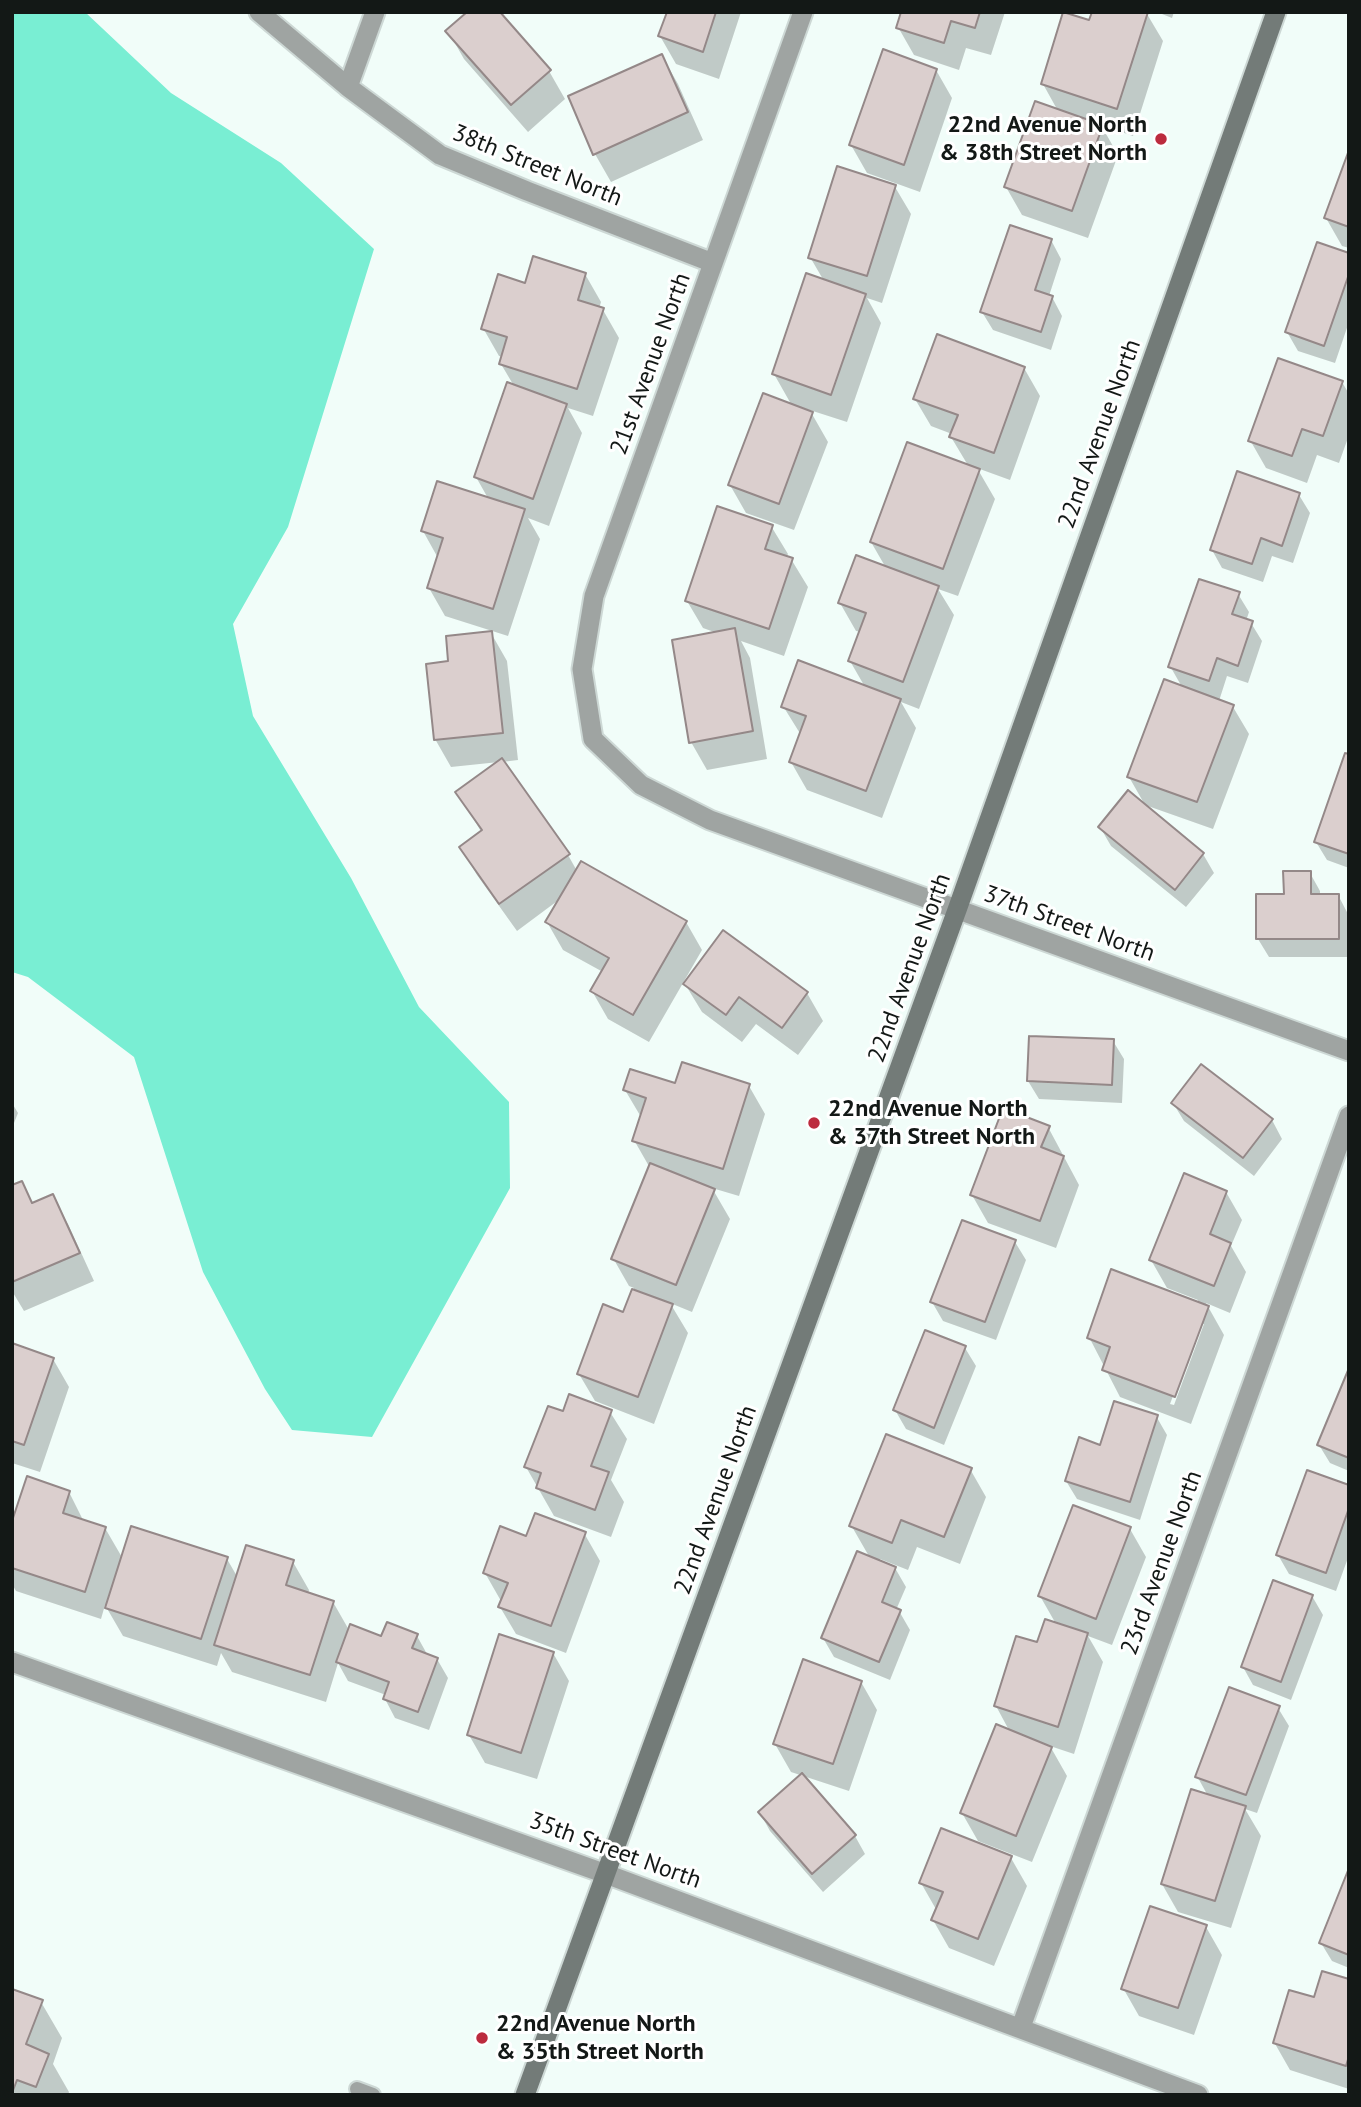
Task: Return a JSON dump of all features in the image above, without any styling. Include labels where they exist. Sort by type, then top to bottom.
[{"type":"main road","name":"22nd Avenue North","points":[[525,2095],[957,910],[1276,12]]},
{"type":"street","name":"38th Street North","points":[[259,12],[348,87],[440,155],[713,263]]},
{"type":"street","points":[[348,87],[374,12]]},
{"type":"street","name":"21st Avenue North","points":[[593,739],[582,668],[594,596],[803,12]]},
{"type":"street","name":"37th Street North","points":[[593,739],[641,785],[710,820],[1349,1051]]},
{"type":"street","name":"23rd Avenue North","points":[[1021,2027],[1349,1116]]},
{"type":"street","name":"35th Street North","points":[[12,1662],[606,1874],[1198,2095]]},
{"type":"lane","points":[[357,2089],[373,2095]]},
{"type":"shaded area","points":[[12,12],[85,12],[171,93],[281,163],[374,249],[288,527],[233,624],[253,716],[351,878],[419,1007],[509,1102],[510,1188],[372,1437],[292,1430],[265,1389],[203,1272],[134,1057],[28,977],[12,972]]},
{"type":"building","points":[[467,12],[500,12],[551,70],[511,105],[445,31]]},
{"type":"building","points":[[667,12],[716,12],[703,52],[658,36]]},
{"type":"building","points":[[901,12],[980,12],[975,28],[951,21],[944,43],[896,28]]},
{"type":"building","points":[[1063,12],[1089,20],[1092,12],[1148,12],[1117,109],[1041,84]]},
{"type":"building","points":[[883,49],[937,69],[904,165],[849,145]]},
{"type":"building","points":[[662,54],[688,112],[593,155],[568,96]]},
{"type":"building","points":[[1035,101],[1103,125],[1072,211],[1004,187]]},
{"type":"building","points":[[1349,150],[1349,227],[1324,218]]},
{"type":"building","points":[[837,166],[896,185],[867,276],[808,258]]},
{"type":"building","points":[[1010,225],[1052,239],[1035,290],[1053,296],[1041,332],[980,312]]},
{"type":"building","points":[[1317,242],[1349,253],[1349,274],[1324,346],[1285,332]]},
{"type":"building","points":[[533,256],[586,273],[578,300],[604,308],[577,389],[499,364],[507,337],[481,329],[498,274],[525,283]]},
{"type":"building","points":[[806,273],[866,294],[831,395],[772,374]]},
{"type":"building","points":[[937,334],[1025,367],[994,453],[949,437],[958,415],[913,399]]},
{"type":"building","points":[[1278,358],[1343,381],[1323,436],[1302,429],[1292,456],[1248,441]]},
{"type":"building","points":[[507,382],[567,404],[533,499],[474,477]]},
{"type":"building","points":[[763,393],[813,412],[779,504],[728,485]]},
{"type":"building","points":[[907,442],[980,469],[943,569],[870,542]]},
{"type":"building","points":[[1237,471],[1300,493],[1282,546],[1261,538],[1252,564],[1210,550]]},
{"type":"building","points":[[437,481],[525,509],[493,609],[427,588],[443,538],[421,531]]},
{"type":"building","points":[[717,506],[773,525],[765,549],[793,558],[769,629],[685,601]]},
{"type":"building","points":[[856,555],[939,586],[903,682],[848,661],[866,613],[838,603]]},
{"type":"building","points":[[1199,579],[1240,592],[1232,614],[1253,621],[1238,666],[1217,658],[1209,681],[1168,667]]},
{"type":"building","points":[[735,628],[753,731],[689,743],[672,640]]},
{"type":"building","points":[[492,631],[503,733],[434,740],[426,664],[448,661],[446,636]]},
{"type":"building","points":[[798,660],[901,699],[866,791],[789,762],[806,716],[781,707]]},
{"type":"building","points":[[1164,679],[1234,705],[1197,802],[1127,777]]},
{"type":"building","points":[[1345,753],[1349,754],[1349,854],[1314,842]]},
{"type":"building","points":[[502,758],[570,854],[499,904],[459,847],[482,830],[455,792]]},
{"type":"building","points":[[1128,790],[1204,853],[1175,890],[1098,827]]},
{"type":"building","points":[[581,861],[687,921],[633,1015],[590,991],[609,958],[545,922]]},
{"type":"building","points":[[1283,871],[1311,871],[1311,894],[1339,894],[1339,939],[1256,939],[1256,894],[1284,894]]},
{"type":"building","points":[[723,930],[808,992],[782,1028],[739,997],[726,1015],[683,984]]},
{"type":"building","points":[[1029,1036],[1114,1039],[1112,1085],[1027,1081]]},
{"type":"building","points":[[682,1062],[750,1084],[723,1169],[632,1141],[646,1098],[623,1090],[630,1069],[675,1083]]},
{"type":"building","points":[[1201,1064],[1273,1119],[1243,1158],[1171,1103]]},
{"type":"building","points":[[1003,1108],[1050,1126],[1041,1147],[1064,1156],[1040,1221],[970,1195]]},
{"type":"building","points":[[650,1163],[715,1189],[676,1285],[611,1259]]},
{"type":"building","points":[[1184,1173],[1227,1191],[1210,1234],[1231,1243],[1214,1286],[1149,1260]]},
{"type":"building","points":[[22,1181],[32,1203],[53,1194],[80,1253],[12,1282],[12,1185]]},
{"type":"building","points":[[962,1220],[1016,1240],[985,1322],[930,1302]]},
{"type":"building","points":[[1111,1269],[1209,1306],[1175,1397],[1102,1370],[1110,1347],[1087,1338]]},
{"type":"building","points":[[632,1289],[673,1304],[638,1397],[577,1374],[603,1304],[623,1312]]},
{"type":"building","points":[[925,1330],[966,1346],[934,1428],[893,1410]]},
{"type":"building","points":[[12,1343],[54,1358],[24,1445],[12,1441]]},
{"type":"building","points":[[1349,1368],[1349,1458],[1317,1445]]},
{"type":"building","points":[[569,1394],[612,1410],[591,1466],[609,1472],[595,1510],[536,1488],[541,1473],[524,1467],[548,1406],[563,1411]]},
{"type":"building","points":[[1114,1401],[1158,1415],[1130,1502],[1065,1481],[1079,1437],[1100,1445]]},
{"type":"building","points":[[886,1434],[972,1468],[944,1537],[901,1520],[892,1543],[849,1526]]},
{"type":"building","points":[[1307,1470],[1349,1485],[1349,1508],[1326,1573],[1276,1555]]},
{"type":"building","points":[[27,1476],[70,1491],[63,1513],[106,1527],[85,1592],[12,1568],[12,1521]]},
{"type":"building","points":[[1073,1505],[1131,1527],[1096,1619],[1038,1596]]},
{"type":"building","points":[[535,1513],[586,1532],[551,1626],[498,1607],[508,1583],[483,1573],[500,1526],[526,1536]]},
{"type":"building","points":[[131,1526],[228,1557],[201,1639],[105,1608]]},
{"type":"building","points":[[246,1545],[294,1560],[286,1585],[334,1601],[310,1675],[214,1645]]},
{"type":"building","points":[[857,1551],[896,1567],[882,1602],[901,1610],[879,1662],[821,1638]]},
{"type":"building","points":[[1273,1580],[1313,1595],[1281,1682],[1241,1667]]},
{"type":"building","points":[[1045,1619],[1088,1633],[1058,1727],[994,1706],[1016,1636],[1037,1642]]},
{"type":"building","points":[[387,1622],[418,1634],[412,1648],[438,1658],[418,1712],[383,1699],[389,1682],[336,1662],[350,1624],[381,1636]]},
{"type":"building","points":[[499,1634],[554,1652],[521,1753],[467,1735]]},
{"type":"building","points":[[803,1659],[862,1681],[833,1764],[773,1744]]},
{"type":"building","points":[[1229,1687],[1280,1706],[1246,1795],[1195,1777]]},
{"type":"building","points":[[996,1724],[1052,1747],[1016,1836],[960,1813]]},
{"type":"building","points":[[802,1773],[856,1835],[812,1874],[758,1812]]},
{"type":"building","points":[[1191,1789],[1246,1806],[1215,1901],[1161,1884]]},
{"type":"building","points":[[941,1828],[1012,1856],[978,1939],[931,1920],[943,1892],[919,1883]]},
{"type":"building","points":[[1349,1868],[1349,1955],[1319,1943]]},
{"type":"building","points":[[1150,1906],[1207,1925],[1178,2008],[1121,1989]]},
{"type":"building","points":[[1322,1971],[1349,1979],[1349,2056],[1346,2066],[1273,2043],[1289,1990],[1314,1997]]},
{"type":"building","points":[[12,1989],[43,2000],[26,2044],[49,2054],[36,2087],[17,2080],[12,2093]]},
{"type":"place","name":"22nd Avenue North & 38th Street North","points":[[1161,139]]},
{"type":"place","name":"22nd Avenue North & 37th Street North","points":[[814,1123]]},
{"type":"place","name":"22nd Avenue North & 35th Street North","points":[[482,2038]]}]
